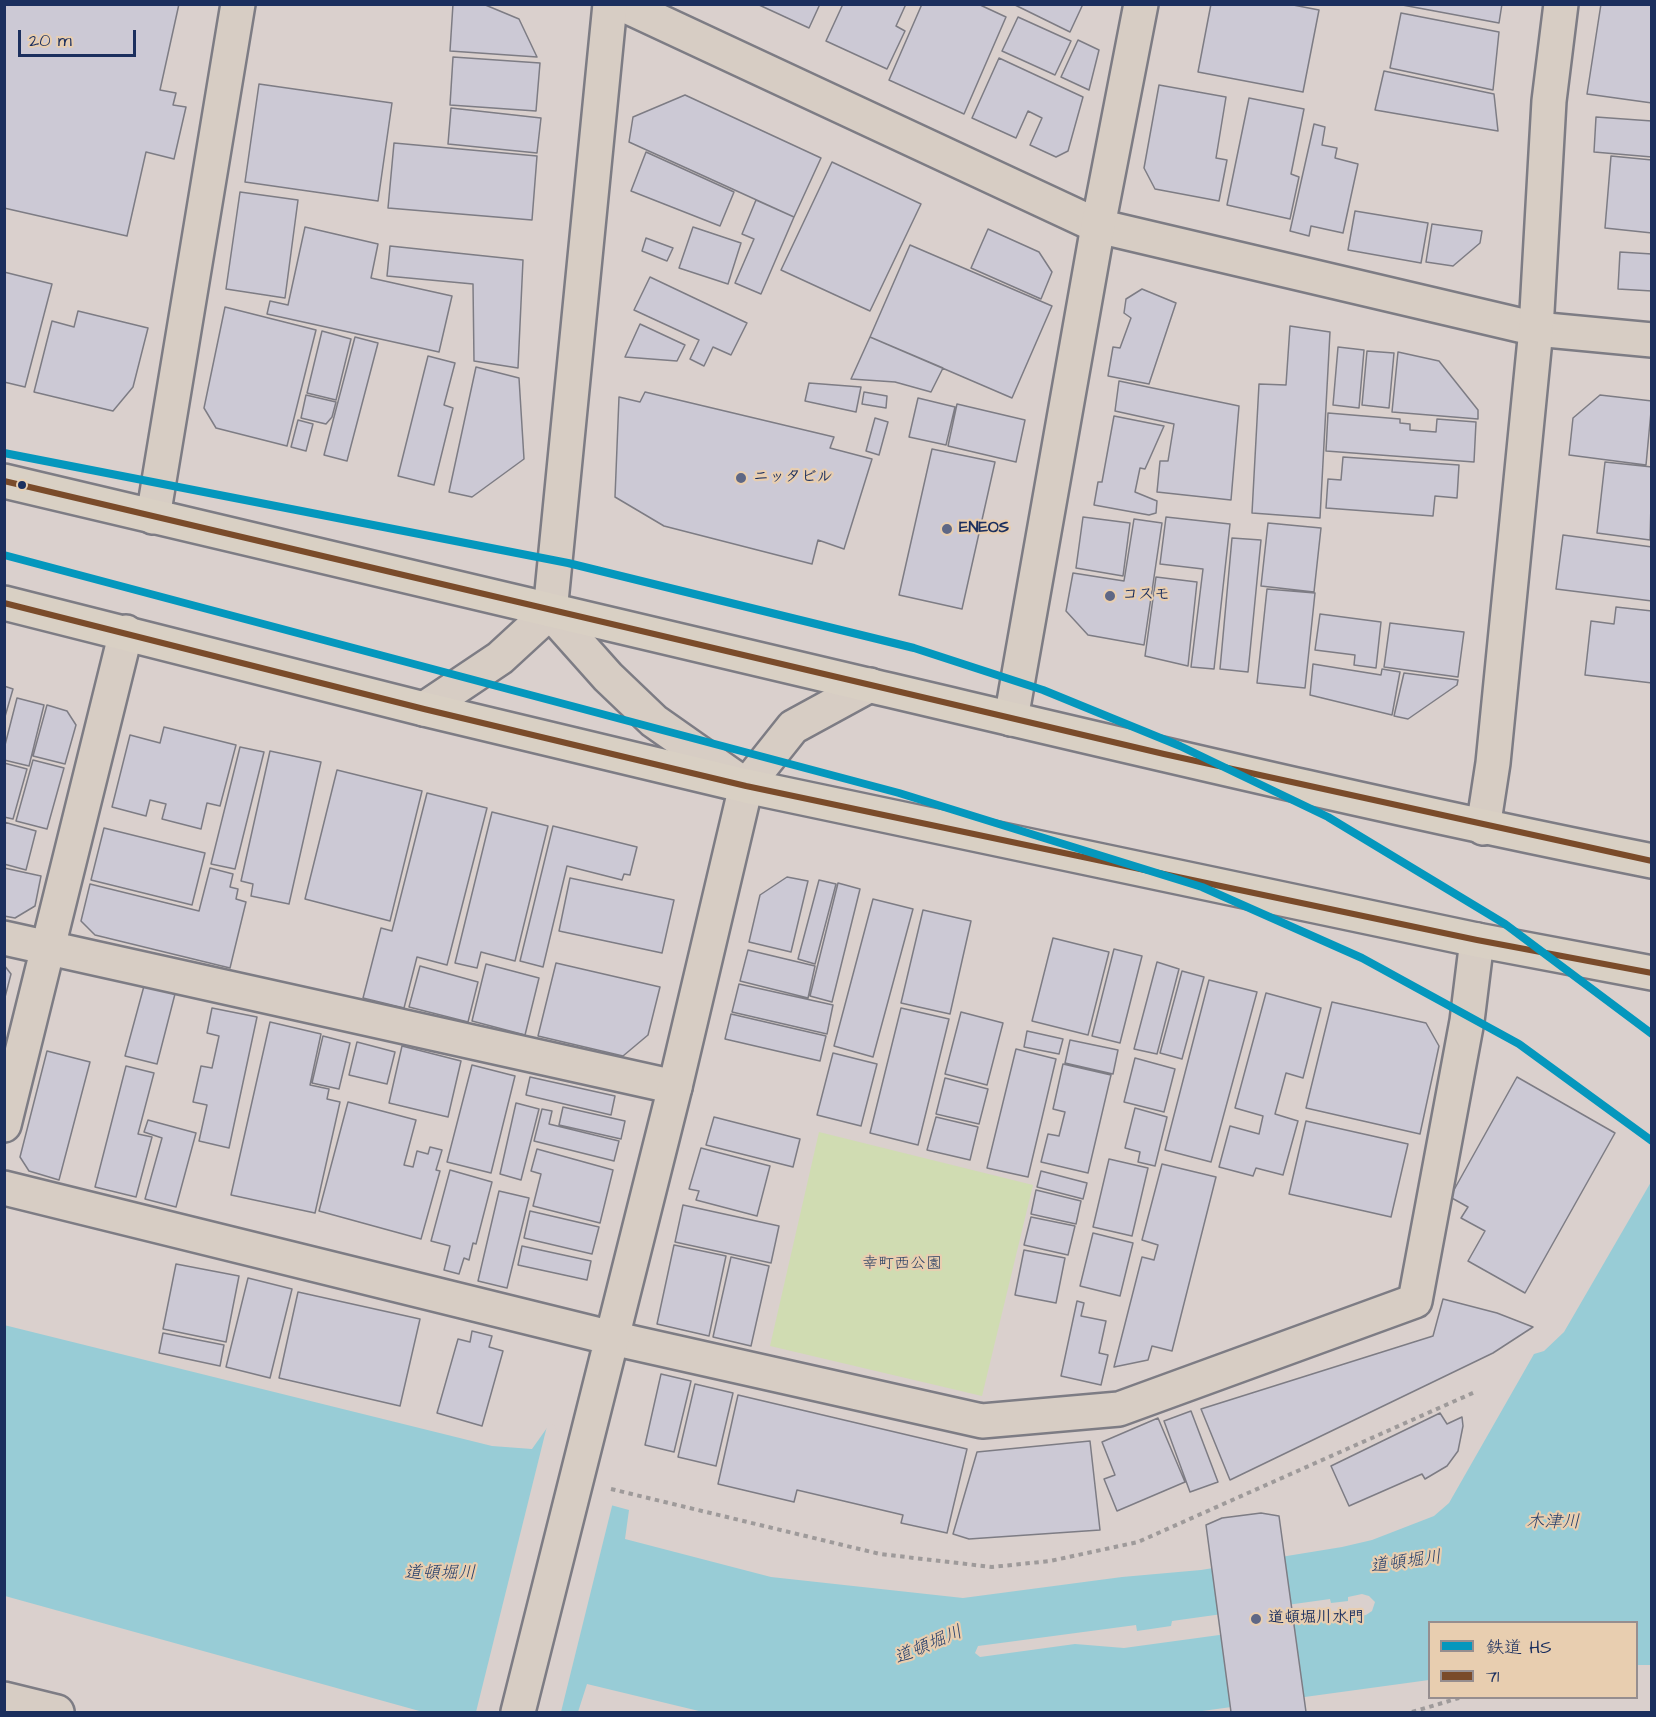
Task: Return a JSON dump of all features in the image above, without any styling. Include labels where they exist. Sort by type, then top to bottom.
[{"type":"main road","points":[[4,481],[550,612],[1483,828],[1652,861]]},
{"type":"main road","points":[[4,603],[424,709],[746,786],[1477,940],[1652,973]]},
{"type":"street","points":[[153,517],[238,4]]},
{"type":"street","points":[[424,709],[500,658],[550,612],[610,4]]},
{"type":"street","points":[[622,4],[1098,226],[1536,329],[1652,340]]},
{"type":"street","points":[[1011,719],[1098,226],[1141,4]]},
{"type":"street","points":[[1483,828],[1493,763],[1536,329],[1549,100],[1561,4]]},
{"type":"street","points":[[550,612],[608,677],[654,722],[746,786]]},
{"type":"street","points":[[4,1125],[126,632]]},
{"type":"street","points":[[518,1713],[675,1087],[746,786],[794,727],[870,685]]},
{"type":"street","points":[[4,938],[675,1087]]},
{"type":"street","points":[[4,1188],[612,1338],[982,1421],[1119,1409],[1415,1301],[1467,1021],[1477,940]]},
{"type":"street","points":[[4,1699],[57,1713]]},
{"type":"path","points":[[616,1491],[880,1554],[992,1567],[1050,1561],[1138,1542],[1475,1392]]},
{"type":"path","points":[[1412,1713],[1456,1699]]},
{"type":"green space","name":"幸町西公園","points":[[819,1132],[1033,1185],[982,1396],[770,1346]]},
{"type":"water","name":"道頓堀川","points":[[1651,1182],[1651,1665],[1638,1665],[1638,1621],[1428,1621],[1428,1680],[1195,1712],[703,1712],[587,1684],[578,1712],[423,1712],[5,1596],[4,1325],[492,1446],[532,1449],[549,1425],[607,1504],[629,1510],[625,1539],[771,1577],[963,1598],[1122,1577],[1201,1570],[1342,1547],[1372,1540],[1434,1516],[1449,1503],[1534,1354],[1544,1351],[1564,1332]],"holes":[[[1362,1594],[1369,1596],[1375,1602],[1372,1611],[1366,1615],[1124,1648],[1075,1644],[980,1657],[975,1653],[978,1646],[1136,1625],[1137,1631],[1171,1626],[1172,1621],[1330,1599],[1331,1603],[1348,1601],[1348,1597]]]},
{"type":"pier","points":[[548,1422],[552,1423],[609,1501],[613,1502],[561,1712],[476,1712]]},
{"type":"building","points":[[4,4],[179,4],[160,90],[176,93],[173,105],[186,107],[174,159],[146,152],[127,236],[4,208]]},
{"type":"building","points":[[453,4],[483,4],[519,19],[537,57],[450,51]]},
{"type":"building","points":[[757,4],[820,4],[809,28]]},
{"type":"building","points":[[843,4],[906,4],[896,26],[905,31],[887,69],[826,41]]},
{"type":"building","points":[[922,4],[978,4],[1006,17],[964,114],[889,80]]},
{"type":"building","points":[[1013,4],[1083,4],[1070,32]]},
{"type":"building","points":[[1211,4],[1288,4],[1319,10],[1303,92],[1198,72]]},
{"type":"building","points":[[1397,4],[1502,4],[1499,23]]},
{"type":"building","points":[[1601,4],[1652,4],[1652,103],[1587,94]]},
{"type":"building","points":[[1401,13],[1499,32],[1493,90],[1390,68]]},
{"type":"building","points":[[1018,17],[1071,41],[1055,75],[1002,51]]},
{"type":"building","points":[[1078,40],[1099,50],[1089,90],[1061,77]]},
{"type":"building","points":[[453,57],[540,63],[536,111],[450,105]]},
{"type":"building","points":[[999,58],[1083,97],[1068,151],[1056,157],[1030,145],[1042,118],[1028,111],[1016,138],[972,118]]},
{"type":"building","points":[[1384,71],[1494,94],[1498,131],[1375,110]]},
{"type":"building","points":[[259,84],[392,103],[378,201],[245,182]]},
{"type":"building","points":[[1159,85],[1226,97],[1216,158],[1227,160],[1219,201],[1155,189],[1144,168]]},
{"type":"building","points":[[685,95],[821,158],[794,217],[629,142],[633,117]]},
{"type":"building","points":[[1249,98],[1304,109],[1291,174],[1299,177],[1290,219],[1227,205]]},
{"type":"building","points":[[451,108],[541,118],[537,153],[448,144]]},
{"type":"building","points":[[1596,117],[1652,121],[1652,157],[1594,152]]},
{"type":"building","points":[[1314,124],[1325,127],[1322,145],[1337,148],[1335,158],[1358,164],[1343,233],[1311,226],[1309,236],[1290,231]]},
{"type":"building","points":[[394,143],[537,156],[532,220],[388,208]]},
{"type":"building","points":[[646,152],[734,192],[720,226],[631,191]]},
{"type":"building","points":[[1611,156],[1652,160],[1652,233],[1605,228]]},
{"type":"building","points":[[832,162],[921,204],[870,311],[781,270]]},
{"type":"building","points":[[240,192],[298,200],[285,298],[226,289]]},
{"type":"building","points":[[756,200],[794,217],[761,294],[735,283],[754,239],[742,234]]},
{"type":"building","points":[[1355,211],[1428,223],[1421,263],[1348,250]]},
{"type":"building","points":[[1432,224],[1482,231],[1480,243],[1453,266],[1426,262]]},
{"type":"building","points":[[305,227],[378,244],[371,278],[452,296],[439,352],[267,314],[270,301],[288,305]]},
{"type":"building","points":[[693,227],[741,243],[728,284],[679,268]]},
{"type":"building","points":[[988,229],[1039,252],[1052,272],[1041,299],[971,268]]},
{"type":"building","points":[[646,238],[673,248],[667,261],[642,251]]},
{"type":"building","points":[[910,245],[1052,306],[1012,398],[870,337]]},
{"type":"building","points":[[390,246],[523,260],[518,368],[474,361],[473,284],[387,276]]},
{"type":"building","points":[[1620,252],[1652,254],[1652,291],[1618,289]]},
{"type":"building","points":[[4,272],[52,284],[25,387],[4,382]]},
{"type":"building","points":[[650,277],[747,323],[731,355],[713,347],[704,366],[690,359],[699,340],[634,310]]},
{"type":"building","points":[[1142,289],[1176,303],[1149,384],[1108,376],[1113,347],[1120,348],[1131,318],[1124,313],[1126,299]]},
{"type":"building","points":[[225,307],[316,330],[287,446],[216,428],[204,408]]},
{"type":"building","points":[[78,311],[148,328],[133,387],[113,411],[34,392],[52,321],[74,327]]},
{"type":"building","points":[[640,324],[685,345],[677,361],[625,357]]},
{"type":"building","points":[[1290,326],[1330,332],[1320,518],[1252,513],[1259,384],[1286,385]]},
{"type":"building","points":[[322,331],[351,339],[336,400],[307,393]]},
{"type":"building","points":[[355,337],[378,343],[347,461],[324,455]]},
{"type":"building","points":[[870,337],[943,368],[931,392],[895,382],[851,379]]},
{"type":"building","points":[[1338,347],[1364,350],[1359,408],[1333,405]]},
{"type":"building","points":[[1367,351],[1394,353],[1389,408],[1362,405]]},
{"type":"building","points":[[1398,352],[1439,361],[1478,410],[1478,419],[1392,412]]},
{"type":"building","points":[[428,356],[455,363],[444,405],[453,408],[434,485],[398,476]]},
{"type":"building","points":[[476,367],[519,378],[524,459],[472,497],[449,492]]},
{"type":"building","points":[[1119,381],[1239,406],[1231,500],[1157,492],[1160,461],[1168,461],[1174,424],[1115,411]]},
{"type":"building","points":[[809,383],[861,387],[856,412],[805,401]]},
{"type":"building","name":"ニッタビル","points":[[645,392],[834,437],[830,448],[872,459],[844,549],[818,540],[812,564],[664,526],[615,497],[619,397],[640,402]]},
{"type":"building","points":[[864,392],[887,396],[886,408],[862,404]]},
{"type":"building","points":[[306,395],[336,402],[332,417],[326,424],[301,418]]},
{"type":"building","points":[[1600,395],[1652,401],[1646,465],[1569,455],[1573,418]]},
{"type":"building","points":[[918,398],[955,407],[946,445],[909,437]]},
{"type":"building","points":[[957,404],[1025,420],[1016,462],[948,446]]},
{"type":"building","points":[[1328,413],[1400,419],[1400,423],[1410,424],[1410,430],[1436,432],[1437,419],[1476,422],[1474,462],[1326,451]]},
{"type":"building","points":[[1114,416],[1164,426],[1145,469],[1140,468],[1135,492],[1157,501],[1156,513],[1149,515],[1094,505],[1098,482],[1102,482]]},
{"type":"building","points":[[875,418],[888,422],[879,455],[866,451]]},
{"type":"building","points":[[298,420],[313,424],[306,451],[291,447]]},
{"type":"building","name":"ENEOS","points":[[932,449],[995,462],[962,609],[899,595]]},
{"type":"building","points":[[1343,457],[1459,465],[1457,498],[1435,496],[1433,516],[1326,508],[1328,479],[1341,480]]},
{"type":"building","points":[[1605,462],[1652,467],[1650,540],[1597,533]]},
{"type":"building","points":[[1083,517],[1130,523],[1123,576],[1076,568]]},
{"type":"building","points":[[1166,517],[1230,524],[1214,669],[1191,667],[1203,569],[1160,564]]},
{"type":"building","name":"コスモ","points":[[1134,519],[1162,523],[1144,645],[1088,635],[1066,611],[1073,573],[1124,581]]},
{"type":"building","points":[[1268,523],[1321,528],[1314,592],[1261,586]]},
{"type":"building","points":[[1563,535],[1652,547],[1652,601],[1556,589]]},
{"type":"building","points":[[1232,538],[1261,540],[1248,672],[1220,669]]},
{"type":"building","points":[[1156,577],[1197,582],[1188,666],[1145,656]]},
{"type":"building","points":[[1267,589],[1315,593],[1305,688],[1257,683]]},
{"type":"building","points":[[1616,607],[1652,611],[1652,683],[1585,675],[1591,621],[1614,624]]},
{"type":"building","points":[[1320,614],[1381,622],[1376,668],[1354,665],[1355,655],[1315,650]]},
{"type":"building","points":[[1390,623],[1464,632],[1458,677],[1384,667]]},
{"type":"building","points":[[1313,664],[1381,675],[1382,669],[1400,672],[1392,715],[1310,695]]},
{"type":"building","points":[[1404,673],[1458,680],[1457,685],[1408,719],[1394,716]]},
{"type":"building","points":[[4,686],[13,689],[4,720]]},
{"type":"building","points":[[17,698],[44,705],[29,766],[4,760],[4,749]]},
{"type":"building","points":[[47,705],[67,711],[76,725],[65,764],[33,756]]},
{"type":"building","points":[[164,727],[236,745],[220,806],[207,803],[201,829],[162,819],[166,804],[150,800],[146,816],[112,807],[130,735],[160,743]]},
{"type":"building","points":[[240,747],[264,752],[235,869],[211,864]]},
{"type":"building","points":[[270,751],[321,762],[289,904],[251,896],[253,884],[241,881]]},
{"type":"building","points":[[33,760],[64,768],[47,829],[16,821]]},
{"type":"building","points":[[4,763],[27,769],[13,819],[4,817]]},
{"type":"building","points":[[337,770],[422,791],[390,921],[305,899]]},
{"type":"building","points":[[427,793],[487,808],[447,965],[417,957],[404,1008],[363,998],[381,928],[392,931]]},
{"type":"building","points":[[492,812],[548,826],[515,961],[481,952],[477,968],[455,963]]},
{"type":"building","points":[[4,822],[36,831],[26,870],[4,864]]},
{"type":"building","points":[[553,826],[637,847],[630,875],[624,874],[622,880],[567,866],[543,967],[520,961]]},
{"type":"building","points":[[104,828],[205,853],[192,905],[91,880]]},
{"type":"building","points":[[4,868],[41,876],[35,906],[15,918],[4,916]]},
{"type":"building","points":[[210,868],[233,874],[230,887],[238,889],[236,899],[246,902],[230,968],[95,935],[81,921],[90,884],[199,911]]},
{"type":"building","points":[[787,877],[808,881],[791,952],[749,942],[760,895]]},
{"type":"building","points":[[570,878],[674,900],[662,953],[559,931]]},
{"type":"building","points":[[819,880],[836,884],[815,964],[798,959]]},
{"type":"building","points":[[838,883],[860,889],[832,1002],[810,996]]},
{"type":"building","points":[[873,899],[913,909],[873,1057],[834,1046]]},
{"type":"building","points":[[923,910],[971,921],[950,1014],[901,1003]]},
{"type":"building","points":[[1053,938],[1109,952],[1088,1035],[1032,1021]]},
{"type":"building","points":[[1114,949],[1142,956],[1120,1043],[1092,1036]]},
{"type":"building","points":[[748,950],[815,966],[808,998],[740,981]]},
{"type":"building","points":[[1157,962],[1179,969],[1157,1054],[1134,1049]]},
{"type":"building","points":[[556,963],[660,987],[648,1035],[623,1056],[538,1036]]},
{"type":"building","points":[[486,964],[539,978],[525,1035],[472,1021]]},
{"type":"building","points":[[4,965],[11,974],[4,1001]]},
{"type":"building","points":[[420,966],[478,982],[468,1022],[409,1007]]},
{"type":"building","points":[[1182,971],[1204,977],[1182,1059],[1160,1053]]},
{"type":"building","points":[[1209,980],[1257,992],[1211,1162],[1165,1150]]},
{"type":"building","points":[[739,984],[833,1005],[827,1034],[732,1012]]},
{"type":"building","points":[[144,986],[175,994],[157,1064],[125,1056]]},
{"type":"building","points":[[1266,993],[1321,1008],[1303,1078],[1286,1073],[1275,1114],[1298,1121],[1283,1175],[1256,1168],[1253,1176],[1219,1167],[1230,1126],[1259,1134],[1263,1116],[1235,1108]]},
{"type":"building","points":[[1332,1002],[1426,1023],[1439,1046],[1420,1134],[1306,1108]]},
{"type":"building","points":[[212,1008],[257,1017],[229,1148],[199,1141],[207,1105],[193,1102],[201,1066],[212,1068],[219,1036],[207,1033]]},
{"type":"building","points":[[901,1008],[949,1019],[918,1145],[870,1133]]},
{"type":"building","points":[[961,1012],[1003,1023],[987,1085],[945,1074]]},
{"type":"building","points":[[731,1014],[826,1036],[820,1061],[725,1039]]},
{"type":"building","points":[[270,1022],[321,1034],[310,1085],[329,1089],[327,1099],[340,1102],[315,1213],[231,1195]]},
{"type":"building","points":[[1027,1031],[1063,1039],[1059,1054],[1024,1047]]},
{"type":"building","points":[[323,1036],[350,1043],[339,1089],[312,1083]]},
{"type":"building","points":[[1070,1040],[1118,1050],[1113,1074],[1065,1063]]},
{"type":"building","points":[[357,1042],[395,1052],[387,1084],[349,1075]]},
{"type":"building","points":[[402,1046],[461,1061],[448,1117],[389,1103]]},
{"type":"building","points":[[1016,1049],[1056,1059],[1028,1177],[987,1168]]},
{"type":"building","points":[[47,1051],[90,1062],[59,1180],[29,1171],[20,1157]]},
{"type":"building","points":[[833,1053],[877,1064],[861,1126],[817,1115]]},
{"type":"building","points":[[1135,1058],[1175,1069],[1164,1112],[1124,1102]]},
{"type":"building","points":[[1063,1064],[1111,1075],[1088,1173],[1041,1162],[1048,1134],[1059,1136],[1065,1112],[1053,1109]]},
{"type":"building","points":[[472,1065],[515,1076],[491,1173],[447,1162]]},
{"type":"building","points":[[126,1066],[154,1073],[138,1134],[152,1137],[136,1197],[95,1187]]},
{"type":"building","points":[[530,1077],[615,1096],[611,1115],[526,1095]]},
{"type":"building","points":[[1517,1077],[1615,1133],[1525,1293],[1468,1261],[1485,1231],[1461,1218],[1468,1207],[1450,1197]]},
{"type":"building","points":[[945,1078],[988,1089],[979,1124],[936,1114]]},
{"type":"building","points":[[348,1102],[416,1120],[404,1165],[413,1167],[417,1151],[428,1154],[430,1147],[442,1150],[436,1170],[440,1171],[421,1239],[319,1211]]},
{"type":"building","points":[[516,1103],[539,1109],[521,1180],[500,1174]]},
{"type":"building","points":[[563,1107],[625,1121],[621,1139],[559,1125]]},
{"type":"building","points":[[1135,1108],[1167,1117],[1155,1166],[1138,1162],[1140,1152],[1125,1148]]},
{"type":"building","points":[[542,1109],[552,1111],[549,1124],[619,1141],[614,1161],[534,1141]]},
{"type":"building","points":[[714,1117],[800,1139],[793,1167],[706,1145]]},
{"type":"building","points":[[936,1117],[978,1127],[970,1160],[927,1150]]},
{"type":"building","points":[[148,1120],[196,1133],[176,1207],[145,1199],[162,1138],[144,1132]]},
{"type":"building","points":[[1306,1121],[1408,1144],[1391,1217],[1289,1194]]},
{"type":"building","points":[[701,1148],[770,1166],[757,1216],[696,1200],[699,1191],[689,1189]]},
{"type":"building","points":[[537,1149],[613,1170],[600,1223],[533,1206],[541,1174],[531,1171]]},
{"type":"building","points":[[1109,1159],[1148,1168],[1132,1236],[1093,1227]]},
{"type":"building","points":[[1162,1164],[1216,1177],[1172,1351],[1152,1346],[1148,1360],[1114,1367],[1142,1257],[1154,1260],[1158,1245],[1142,1240]]},
{"type":"building","points":[[450,1170],[492,1182],[476,1244],[473,1243],[469,1260],[464,1258],[459,1274],[444,1270],[450,1246],[431,1241]]},
{"type":"building","points":[[1041,1171],[1087,1183],[1083,1199],[1037,1187]]},
{"type":"building","points":[[1036,1190],[1081,1201],[1076,1224],[1031,1214]]},
{"type":"building","points":[[499,1191],[529,1198],[507,1288],[478,1281]]},
{"type":"building","points":[[683,1205],[779,1226],[771,1263],[675,1242]]},
{"type":"building","points":[[530,1211],[599,1227],[592,1254],[524,1238]]},
{"type":"building","points":[[1031,1217],[1075,1226],[1068,1255],[1024,1245]]},
{"type":"building","points":[[1093,1233],[1133,1243],[1120,1296],[1080,1286]]},
{"type":"building","points":[[674,1245],[726,1256],[709,1336],[657,1324]]},
{"type":"building","points":[[522,1246],[591,1261],[587,1280],[518,1265]]},
{"type":"building","points":[[1024,1250],[1065,1258],[1056,1303],[1015,1295]]},
{"type":"building","points":[[731,1257],[769,1266],[751,1346],[713,1337]]},
{"type":"building","points":[[176,1264],[239,1276],[226,1342],[163,1329]]},
{"type":"building","points":[[248,1278],[292,1289],[270,1378],[226,1367]]},
{"type":"building","points":[[298,1292],[420,1319],[400,1406],[279,1378]]},
{"type":"building","points":[[1443,1299],[1497,1313],[1533,1327],[1493,1353],[1230,1480],[1201,1409],[1433,1336]]},
{"type":"building","points":[[1077,1301],[1084,1303],[1081,1316],[1106,1321],[1099,1353],[1108,1355],[1101,1385],[1061,1376]]},
{"type":"building","points":[[472,1331],[492,1336],[489,1347],[503,1351],[482,1426],[437,1413],[458,1339],[470,1342]]},
{"type":"building","points":[[163,1333],[224,1345],[220,1366],[159,1353]]},
{"type":"building","points":[[661,1374],[691,1381],[674,1452],[645,1445]]},
{"type":"building","points":[[695,1384],[733,1393],[716,1466],[678,1457]]},
{"type":"building","points":[[738,1395],[967,1449],[947,1533],[901,1523],[903,1515],[797,1490],[794,1502],[718,1484]]},
{"type":"building","points":[[1191,1411],[1218,1482],[1190,1492],[1164,1421]]},
{"type":"building","points":[[1440,1413],[1447,1424],[1462,1417],[1463,1426],[1458,1451],[1447,1466],[1425,1479],[1422,1474],[1349,1506],[1331,1466]]},
{"type":"building","points":[[1158,1418],[1185,1482],[1117,1511],[1104,1479],[1115,1475],[1102,1442]]},
{"type":"building","points":[[1090,1441],[1100,1530],[969,1539],[953,1534],[977,1452]]},
{"type":"building","name":"道頓堀川水門","points":[[1261,1513],[1279,1516],[1306,1712],[1231,1712],[1206,1525],[1222,1518]]},
{"type":"rail line","name":"HS","points":[[4,453],[568,563],[914,648],[1043,690],[1180,746],[1328,817],[1505,924],[1652,1034]]},
{"type":"rail line","name":"HS","points":[[4,555],[899,793],[1202,887],[1362,958],[1519,1044],[1652,1141]]},
{"type":"transit line","name":"71","points":[[4,481],[1164,754],[1652,861]]},
{"type":"transit line","name":"71","points":[[4,603],[424,709],[746,786],[1477,940],[1652,973]]},
{"type":"place","name":"ニッタビル","points":[[741,478]]},
{"type":"place","name":"ENEOS","points":[[947,529]]},
{"type":"place","name":"コスモ","points":[[1110,596]]},
{"type":"place","name":"道頓堀川水門","points":[[1256,1619]]},
{"type":"water label","name":"木津川","points":[[1553,1523]]}]
